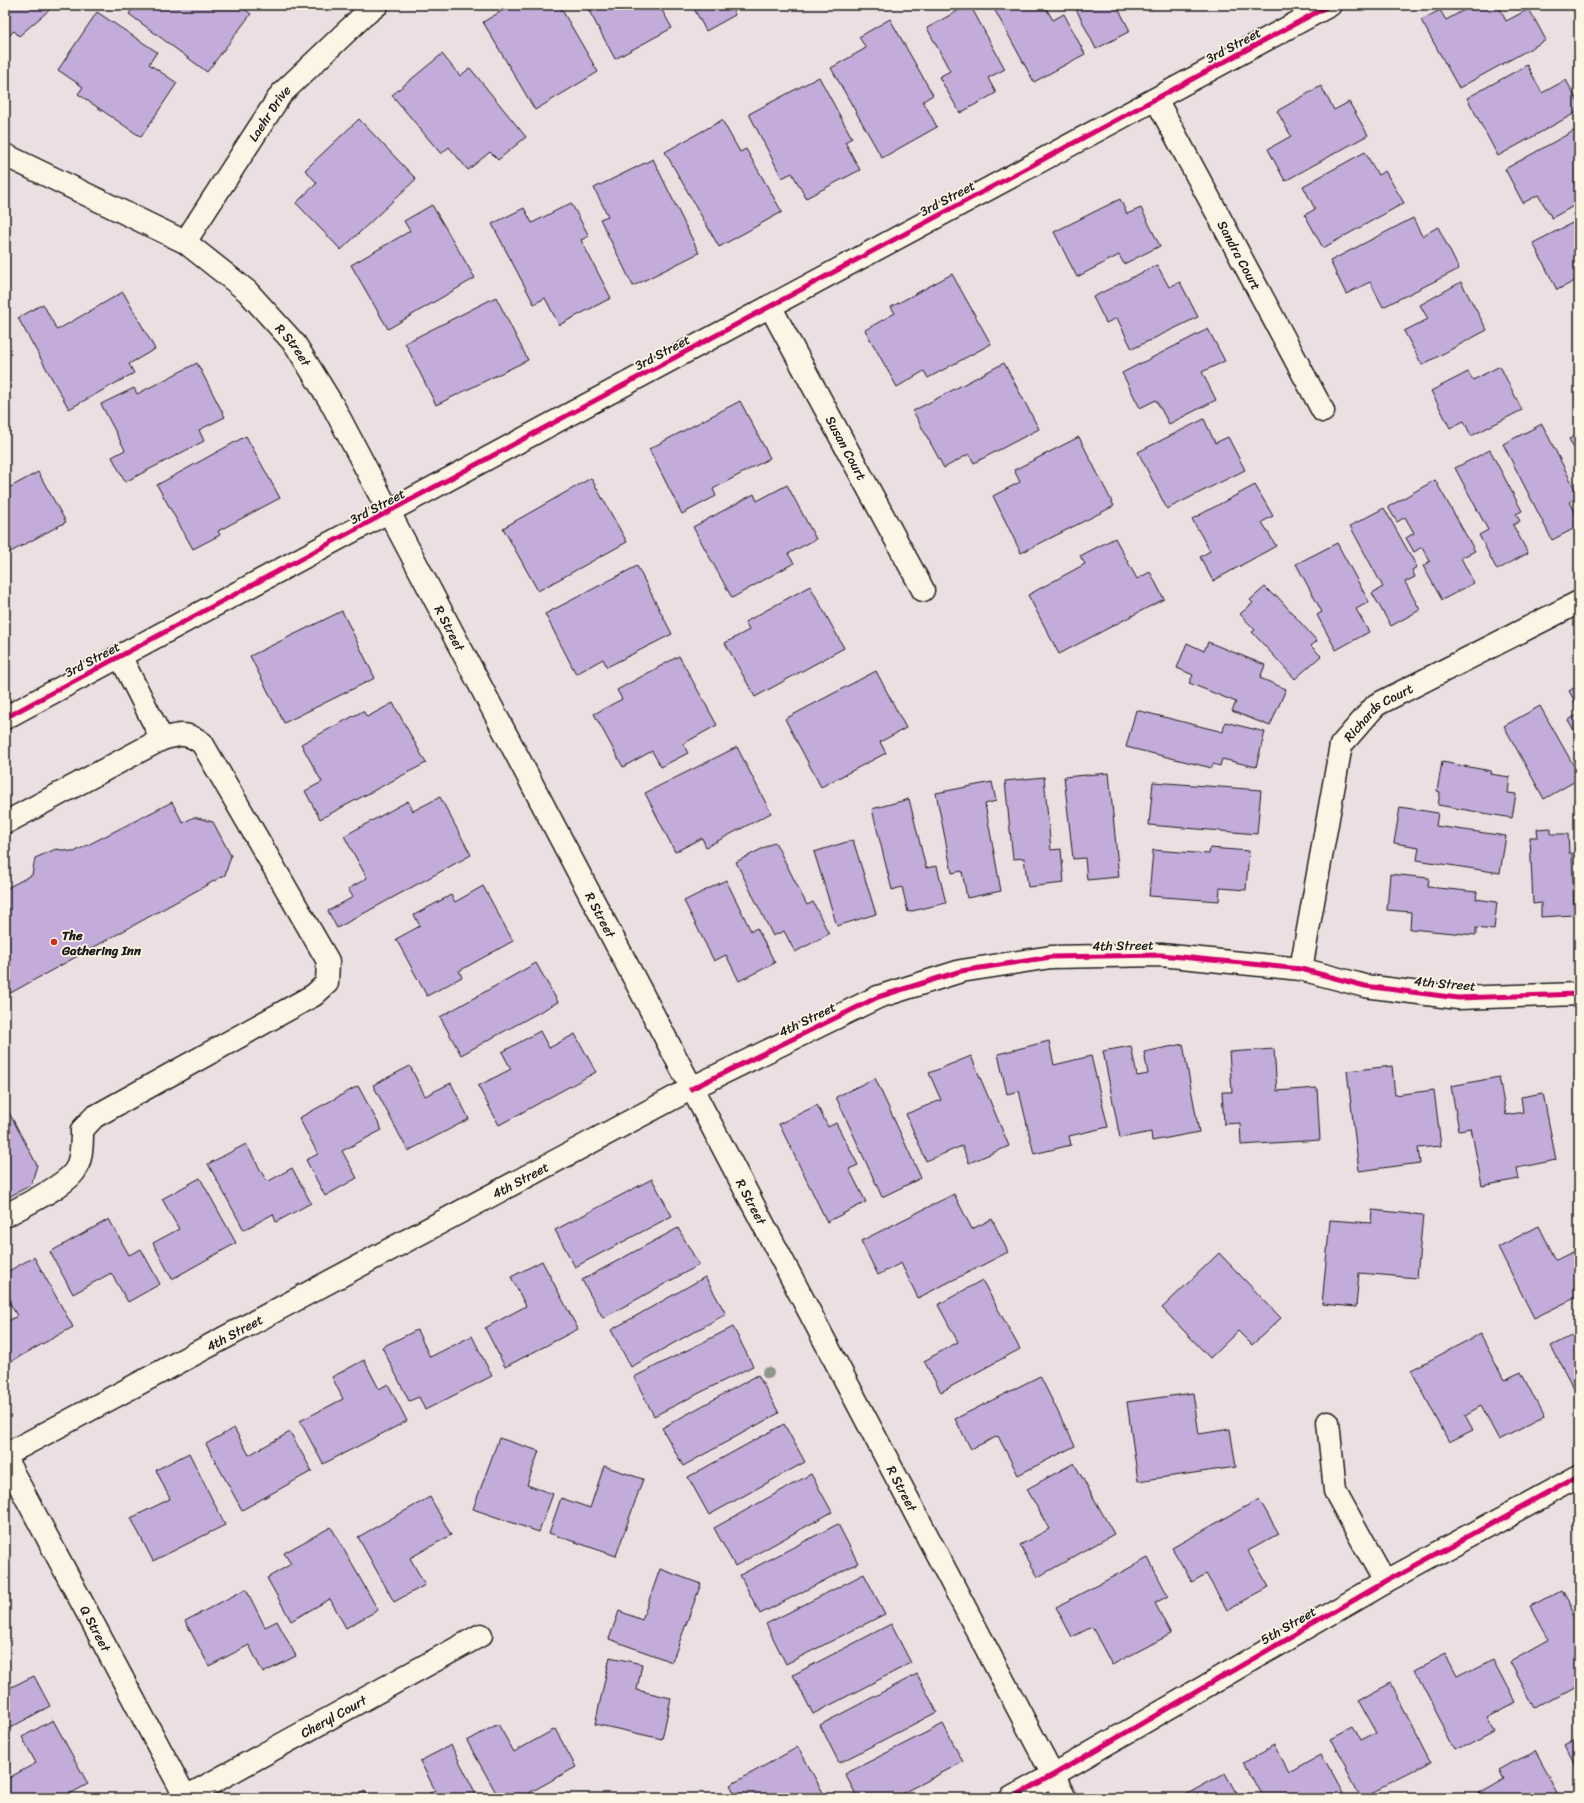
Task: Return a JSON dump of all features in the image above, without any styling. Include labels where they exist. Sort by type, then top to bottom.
[{"type":"street","name":"Laehr Drive","points":[[185,242],[281,94],[362,17],[377,5]]},
{"type":"street","name":"3rd Street","points":[[5,718],[1330,5]]},
{"type":"street","name":"Sandra Court","points":[[1156,99],[1323,411]]},
{"type":"street","name":"R Street","points":[[5,155],[185,242],[247,291],[295,344],[332,404],[1065,1798]]},
{"type":"street","name":"Susan Court","points":[[770,306],[922,590]]},
{"type":"street","name":"Richards Court","points":[[1302,969],[1341,745],[1376,706],[1579,602]]},
{"type":"street","points":[[120,656],[162,739]]},
{"type":"street","points":[[5,823],[162,739],[179,734],[193,736],[202,743],[328,961],[327,983],[314,995],[94,1117],[82,1130],[82,1147],[76,1170],[56,1188],[5,1216]]},
{"type":"street","name":"4th Street","points":[[5,1457],[691,1089],[878,997],[961,971],[1051,957],[1161,955],[1302,969],[1365,986],[1458,998],[1578,997]]},
{"type":"street","points":[[1328,1422],[1335,1491],[1385,1582]]},
{"type":"street","name":"Q Street","points":[[5,1457],[186,1798]]},
{"type":"street","name":"5th Street","points":[[1010,1798],[1053,1775],[1385,1582],[1579,1476]]},
{"type":"street","name":"Cheryl Court","points":[[186,1798],[481,1635]]},
{"type":"building","points":[[5,5],[55,5],[19,36],[14,31],[5,39]]},
{"type":"building","points":[[135,5],[239,5],[251,14],[207,72],[129,14]]},
{"type":"building","points":[[512,5],[559,5],[598,72],[535,110],[483,22]]},
{"type":"building","points":[[586,5],[659,5],[672,28],[615,59]]},
{"type":"building","points":[[692,5],[730,5],[735,15],[706,31]]},
{"type":"building","points":[[970,5],[1005,69],[988,78],[996,93],[960,113],[939,77],[950,71],[927,28]]},
{"type":"building","points":[[992,5],[1044,5],[1053,20],[1064,14],[1085,54],[1034,82]]},
{"type":"building","points":[[1074,5],[1125,5],[1118,8],[1130,31],[1096,49]]},
{"type":"building","points":[[1473,5],[1498,5],[1506,21],[1529,9],[1546,40],[1459,88],[1421,20],[1440,10],[1446,20]]},
{"type":"building","points":[[97,12],[157,52],[149,64],[177,83],[141,137],[78,94],[83,87],[58,70]]},
{"type":"building","points":[[890,19],[933,95],[923,101],[937,127],[882,158],[831,68],[866,48],[859,37]]},
{"type":"building","points":[[442,54],[460,76],[470,68],[526,137],[498,160],[490,152],[468,170],[449,147],[441,154],[392,95]]},
{"type":"building","points":[[1527,65],[1542,93],[1566,80],[1579,104],[1579,111],[1498,156],[1467,98]]},
{"type":"building","points":[[819,77],[852,138],[845,142],[860,170],[806,198],[792,173],[782,178],[749,114]]},
{"type":"building","points":[[1321,86],[1334,110],[1349,102],[1368,135],[1285,181],[1268,149],[1291,136],[1277,111]]},
{"type":"building","points":[[359,119],[416,179],[341,250],[296,203],[317,183],[305,170]]},
{"type":"building","points":[[722,120],[740,152],[746,149],[782,212],[719,247],[665,152]]},
{"type":"building","points":[[1579,128],[1579,203],[1552,218],[1538,195],[1523,203],[1505,169]]},
{"type":"building","points":[[1365,152],[1378,175],[1385,171],[1404,203],[1323,248],[1305,215],[1315,209],[1303,186]]},
{"type":"building","points":[[653,159],[699,253],[633,286],[600,219],[608,216],[594,188]]},
{"type":"building","points":[[1120,199],[1127,214],[1141,208],[1160,246],[1124,264],[1119,255],[1077,277],[1054,232]]},
{"type":"building","points":[[571,203],[589,236],[581,240],[611,298],[559,325],[545,298],[534,304],[492,224],[524,208],[532,223]]},
{"type":"building","points":[[432,205],[475,278],[388,329],[351,265],[410,231],[404,221]]},
{"type":"building","points":[[1413,218],[1422,236],[1438,227],[1459,269],[1383,307],[1370,282],[1346,294],[1330,261]]},
{"type":"building","points":[[1572,223],[1579,236],[1579,279],[1557,290],[1533,243]]},
{"type":"building","points":[[1157,265],[1169,287],[1180,282],[1198,317],[1132,349],[1117,318],[1106,323],[1093,297]]},
{"type":"building","points":[[952,274],[991,344],[928,378],[924,371],[897,387],[865,330],[895,313],[891,307]]},
{"type":"building","points":[[1461,282],[1487,330],[1422,365],[1404,331],[1428,319],[1420,305]]},
{"type":"building","points":[[123,292],[155,349],[129,364],[134,373],[69,409],[18,318],[43,304],[57,330]]},
{"type":"building","points":[[496,297],[528,360],[436,405],[405,343]]},
{"type":"building","points":[[1208,329],[1225,361],[1202,372],[1216,400],[1169,424],[1156,400],[1140,408],[1122,373]]},
{"type":"building","points":[[197,363],[225,417],[199,430],[204,441],[125,482],[112,457],[125,450],[101,404],[134,388],[137,394]]},
{"type":"building","points":[[1004,363],[1039,429],[974,463],[969,454],[944,468],[913,411]]},
{"type":"building","points":[[1500,366],[1522,410],[1471,436],[1464,421],[1450,428],[1431,391],[1468,372],[1473,380]]},
{"type":"building","points":[[740,401],[770,458],[713,489],[716,496],[682,514],[649,449]]},
{"type":"building","points":[[1204,419],[1215,443],[1228,437],[1245,470],[1167,509],[1138,452]]},
{"type":"building","points":[[1542,424],[1579,497],[1570,502],[1579,520],[1579,526],[1552,540],[1503,444]]},
{"type":"building","points":[[1579,434],[1579,458],[1569,439]]},
{"type":"building","points":[[246,436],[280,498],[218,531],[220,535],[193,549],[157,485]]},
{"type":"building","points":[[1079,437],[1114,506],[1021,553],[993,496],[1020,482],[1014,470]]},
{"type":"building","points":[[1490,450],[1522,511],[1516,514],[1520,521],[1513,525],[1528,553],[1497,570],[1479,535],[1488,530],[1455,468]]},
{"type":"building","points":[[38,472],[66,522],[5,555],[5,490]]},
{"type":"building","points":[[591,478],[627,542],[538,591],[503,528]]},
{"type":"building","points":[[1435,480],[1475,551],[1461,558],[1474,583],[1442,600],[1423,566],[1430,561],[1422,547],[1414,552],[1406,538],[1414,533],[1405,517],[1397,522],[1388,507]]},
{"type":"building","points":[[787,485],[816,539],[788,554],[794,563],[732,598],[693,527],[754,494],[757,501]]},
{"type":"building","points":[[1255,485],[1273,516],[1262,522],[1276,546],[1213,581],[1200,557],[1210,551],[1192,519]]},
{"type":"building","points":[[1384,508],[1417,567],[1412,570],[1415,577],[1405,582],[1420,610],[1391,626],[1372,593],[1383,587],[1350,526]]},
{"type":"building","points":[[1115,538],[1137,579],[1150,572],[1164,599],[1059,654],[1028,595],[1085,564],[1080,556]]},
{"type":"building","points":[[1337,543],[1369,602],[1356,609],[1369,632],[1336,650],[1317,615],[1322,612],[1296,564]]},
{"type":"building","points":[[637,566],[672,634],[607,667],[603,659],[576,674],[545,614]]},
{"type":"building","points":[[810,586],[844,648],[755,697],[725,643],[749,630],[745,622]]},
{"type":"building","points":[[1265,587],[1274,596],[1276,595],[1317,641],[1311,646],[1321,656],[1295,679],[1252,632],[1255,630],[1240,614],[1253,603],[1250,600]]},
{"type":"building","points":[[342,611],[375,678],[284,723],[250,656]]},
{"type":"building","points":[[1208,642],[1265,665],[1260,678],[1286,689],[1270,726],[1232,711],[1236,702],[1189,683],[1193,675],[1177,668],[1187,643],[1204,651]]},
{"type":"building","points":[[679,656],[717,725],[683,744],[688,753],[661,767],[652,751],[623,767],[594,714],[622,699],[617,690]]},
{"type":"building","points":[[876,671],[906,728],[880,742],[886,753],[821,787],[785,719]]},
{"type":"building","points":[[1579,685],[1579,709],[1569,691]]},
{"type":"building","points":[[393,703],[426,763],[320,819],[305,791],[322,782],[301,744],[363,711],[367,717]]},
{"type":"building","points":[[1540,706],[1579,775],[1579,779],[1544,799],[1504,726]]},
{"type":"building","points":[[1136,710],[1223,732],[1225,722],[1265,732],[1256,767],[1222,759],[1220,766],[1213,764],[1212,768],[1126,747]]},
{"type":"building","points":[[1579,714],[1579,739],[1568,720]]},
{"type":"building","points":[[737,747],[771,813],[706,847],[702,838],[675,852],[645,793]]},
{"type":"building","points":[[1442,762],[1491,771],[1490,774],[1510,777],[1508,793],[1516,794],[1512,818],[1438,805],[1440,792],[1437,791]]},
{"type":"building","points":[[1109,773],[1119,877],[1087,880],[1085,858],[1073,859],[1064,777]]},
{"type":"building","points":[[1044,777],[1051,850],[1061,849],[1064,883],[1028,887],[1024,858],[1013,859],[1005,781]]},
{"type":"building","points":[[992,782],[996,801],[985,804],[1001,891],[967,898],[962,871],[952,873],[936,793]]},
{"type":"building","points":[[1153,782],[1261,790],[1257,834],[1149,825]]},
{"type":"building","points":[[440,797],[471,855],[337,928],[328,911],[353,897],[348,889],[367,878],[344,836],[408,801],[413,811]]},
{"type":"building","points":[[909,799],[926,868],[937,866],[946,903],[908,912],[902,887],[892,890],[872,809]]},
{"type":"building","name":"The Gathering Inn","points":[[172,802],[183,823],[194,817],[213,822],[231,856],[225,875],[5,996],[5,889],[32,875],[35,858],[56,849],[74,852]]},
{"type":"building","points":[[1400,807],[1438,813],[1436,826],[1506,836],[1500,873],[1417,860],[1419,847],[1394,843]]},
{"type":"building","points":[[1551,828],[1551,834],[1568,834],[1569,853],[1572,853],[1574,915],[1541,917],[1541,903],[1533,904],[1530,837],[1538,837],[1537,829]]},
{"type":"building","points":[[853,840],[876,914],[837,926],[814,852]]},
{"type":"building","points":[[775,842],[807,905],[813,902],[829,934],[795,952],[784,931],[773,936],[736,862]]},
{"type":"building","points":[[1210,848],[1249,851],[1246,890],[1220,888],[1219,901],[1149,896],[1153,850],[1209,854]]},
{"type":"building","points":[[1390,874],[1429,878],[1428,887],[1477,892],[1476,899],[1497,902],[1494,930],[1476,928],[1476,935],[1410,929],[1411,912],[1387,910]]},
{"type":"building","points":[[726,880],[751,931],[757,928],[775,963],[739,981],[726,955],[714,961],[684,901]]},
{"type":"building","points":[[483,886],[513,941],[459,971],[462,977],[427,996],[396,939],[420,926],[414,915],[451,895],[455,902]]},
{"type":"building","points":[[536,963],[558,1002],[461,1055],[440,1017]]},
{"type":"building","points":[[540,1031],[549,1048],[575,1034],[596,1072],[499,1125],[478,1086],[511,1069],[502,1052]]},
{"type":"building","points":[[1049,1041],[1054,1065],[1091,1056],[1108,1127],[1069,1136],[1071,1145],[1034,1154],[1019,1091],[1007,1094],[998,1054]]},
{"type":"building","points":[[1183,1044],[1199,1132],[1152,1141],[1151,1132],[1120,1138],[1103,1051],[1131,1046],[1137,1076],[1148,1074],[1144,1052]]},
{"type":"building","points":[[1274,1049],[1277,1091],[1317,1088],[1320,1140],[1241,1145],[1240,1123],[1224,1124],[1222,1092],[1232,1092],[1229,1052]]},
{"type":"building","points":[[971,1056],[1009,1146],[969,1163],[962,1146],[926,1161],[906,1114],[941,1100],[929,1073]]},
{"type":"building","points":[[410,1066],[425,1096],[451,1083],[469,1119],[408,1151],[373,1085]]},
{"type":"building","points":[[1392,1066],[1395,1095],[1434,1090],[1441,1146],[1418,1148],[1420,1163],[1359,1171],[1347,1071]]},
{"type":"building","points":[[1499,1077],[1506,1115],[1523,1112],[1521,1097],[1543,1093],[1556,1160],[1517,1168],[1519,1179],[1482,1186],[1471,1128],[1459,1130],[1451,1086]]},
{"type":"building","points":[[875,1078],[921,1178],[882,1197],[836,1097]]},
{"type":"building","points":[[358,1086],[382,1130],[342,1151],[357,1178],[325,1196],[306,1160],[318,1154],[299,1118]]},
{"type":"building","points":[[5,1105],[37,1165],[31,1185],[5,1199]]},
{"type":"building","points":[[817,1105],[828,1127],[836,1123],[858,1165],[849,1169],[866,1202],[827,1222],[779,1124]]},
{"type":"building","points":[[246,1144],[267,1182],[292,1168],[311,1203],[276,1222],[273,1214],[244,1230],[208,1164]]},
{"type":"building","points":[[200,1178],[236,1243],[172,1279],[153,1243],[179,1229],[162,1199]]},
{"type":"building","points":[[652,1179],[672,1216],[575,1267],[555,1230]]},
{"type":"building","points":[[954,1194],[972,1229],[992,1219],[1008,1252],[918,1298],[901,1263],[878,1275],[861,1241]]},
{"type":"building","points":[[1372,1210],[1423,1215],[1417,1278],[1359,1273],[1356,1307],[1322,1304],[1330,1220],[1371,1223]]},
{"type":"building","points":[[109,1219],[129,1255],[141,1249],[160,1284],[128,1302],[111,1273],[73,1294],[50,1252]]},
{"type":"building","points":[[1539,1226],[1556,1260],[1579,1249],[1579,1296],[1534,1318],[1498,1247]]},
{"type":"building","points":[[678,1228],[699,1265],[603,1318],[582,1280]]},
{"type":"building","points":[[1219,1253],[1281,1318],[1252,1345],[1238,1331],[1210,1358],[1162,1308]]},
{"type":"building","points":[[34,1257],[73,1327],[8,1363],[5,1358],[5,1323],[17,1316],[5,1294],[5,1273]]},
{"type":"building","points":[[542,1261],[578,1329],[505,1367],[485,1328],[526,1306],[511,1277]]},
{"type":"building","points":[[705,1277],[726,1314],[631,1367],[611,1330]]},
{"type":"building","points":[[982,1280],[1020,1349],[941,1392],[924,1361],[958,1342],[938,1305]]},
{"type":"building","points":[[733,1327],[753,1366],[654,1416],[634,1377]]},
{"type":"building","points":[[417,1330],[430,1357],[472,1336],[492,1376],[425,1410],[419,1397],[409,1401],[382,1347]]},
{"type":"building","points":[[1579,1332],[1579,1398],[1551,1346]]},
{"type":"building","points":[[1480,1334],[1504,1380],[1521,1372],[1544,1417],[1499,1440],[1481,1406],[1465,1415],[1473,1430],[1449,1442],[1411,1370]]},
{"type":"building","points":[[364,1360],[379,1389],[388,1384],[407,1421],[323,1464],[300,1421],[343,1399],[332,1377]]},
{"type":"building","points":[[758,1375],[779,1413],[683,1466],[662,1428]]},
{"type":"building","points":[[1040,1376],[1075,1446],[1018,1475],[998,1436],[971,1449],[955,1419]]},
{"type":"building","points":[[1193,1393],[1199,1434],[1230,1429],[1236,1467],[1138,1481],[1127,1402]]},
{"type":"building","points":[[784,1424],[805,1462],[709,1515],[688,1477]]},
{"type":"building","points":[[234,1428],[249,1455],[290,1432],[312,1471],[242,1510],[206,1444]]},
{"type":"building","points":[[499,1438],[539,1451],[527,1485],[553,1494],[539,1532],[473,1509]]},
{"type":"building","points":[[189,1453],[225,1525],[153,1561],[131,1518],[170,1499],[156,1470]]},
{"type":"building","points":[[1074,1463],[1114,1534],[1038,1577],[1020,1545],[1049,1529],[1027,1489]]},
{"type":"building","points":[[604,1466],[643,1479],[616,1556],[549,1533],[561,1498],[590,1508]]},
{"type":"building","points":[[811,1474],[832,1512],[735,1566],[714,1528]]},
{"type":"building","points":[[430,1497],[451,1535],[410,1558],[425,1585],[394,1602],[358,1537]]},
{"type":"building","points":[[1259,1499],[1279,1534],[1248,1551],[1269,1587],[1227,1610],[1206,1574],[1192,1582],[1172,1548]]},
{"type":"building","points":[[838,1524],[858,1563],[760,1614],[740,1575]]},
{"type":"building","points":[[331,1527],[378,1610],[346,1628],[330,1599],[291,1621],[267,1578],[291,1564],[284,1553]]},
{"type":"building","points":[[1148,1558],[1168,1596],[1155,1603],[1171,1634],[1112,1665],[1092,1627],[1072,1637],[1056,1607]]},
{"type":"building","points":[[660,1569],[701,1584],[672,1662],[609,1639],[619,1611],[642,1620]]},
{"type":"building","points":[[864,1574],[885,1614],[786,1664],[766,1624]]},
{"type":"building","points":[[246,1589],[265,1627],[277,1621],[296,1656],[263,1673],[249,1645],[209,1666],[185,1621]]},
{"type":"building","points":[[1561,1591],[1579,1623],[1579,1684],[1535,1708],[1510,1662],[1549,1640],[1531,1607]]},
{"type":"building","points":[[891,1624],[911,1663],[813,1714],[793,1675]]},
{"type":"building","points":[[1445,1654],[1457,1677],[1493,1659],[1516,1703],[1488,1718],[1495,1730],[1456,1750],[1414,1670]]},
{"type":"building","points":[[610,1657],[642,1664],[637,1690],[671,1698],[662,1739],[595,1724]]},
{"type":"building","points":[[917,1674],[937,1712],[839,1763],[820,1725]]},
{"type":"building","points":[[34,1676],[50,1706],[10,1728],[5,1729],[5,1690]]},
{"type":"building","points":[[1390,1683],[1431,1763],[1361,1798],[1330,1739],[1353,1727],[1361,1742],[1377,1734],[1358,1700]]},
{"type":"building","points":[[53,1720],[88,1784],[62,1798],[5,1798],[5,1780],[36,1763],[22,1737]]},
{"type":"building","points":[[498,1724],[514,1752],[555,1729],[576,1767],[520,1798],[499,1798],[467,1741]]},
{"type":"building","points":[[943,1724],[963,1762],[893,1798],[858,1798],[845,1774]]},
{"type":"building","points":[[1579,1738],[1579,1771],[1566,1745]]},
{"type":"building","points":[[451,1745],[478,1798],[421,1798],[435,1790],[420,1761]]},
{"type":"building","points":[[1275,1746],[1289,1772],[1321,1754],[1345,1798],[1263,1798],[1244,1763]]},
{"type":"building","points":[[798,1747],[826,1798],[737,1798],[730,1785]]},
{"type":"building","points":[[1534,1751],[1560,1798],[1471,1798],[1505,1778],[1500,1770]]},
{"type":"building","points":[[1225,1773],[1239,1798],[1180,1798]]},
{"type":"building","points":[[365,1791],[368,1798],[352,1798]]},
{"type":"cycle path","points":[[5,718],[1330,5]]},
{"type":"cycle path","points":[[691,1089],[878,997],[961,971],[1051,957],[1161,955],[1301,969],[1365,986],[1458,998],[1579,994]]},
{"type":"cycle path","points":[[1011,1798],[1385,1582],[1579,1476]]},
{"type":"place","name":"The Gathering Inn","points":[[54,942]]}]
